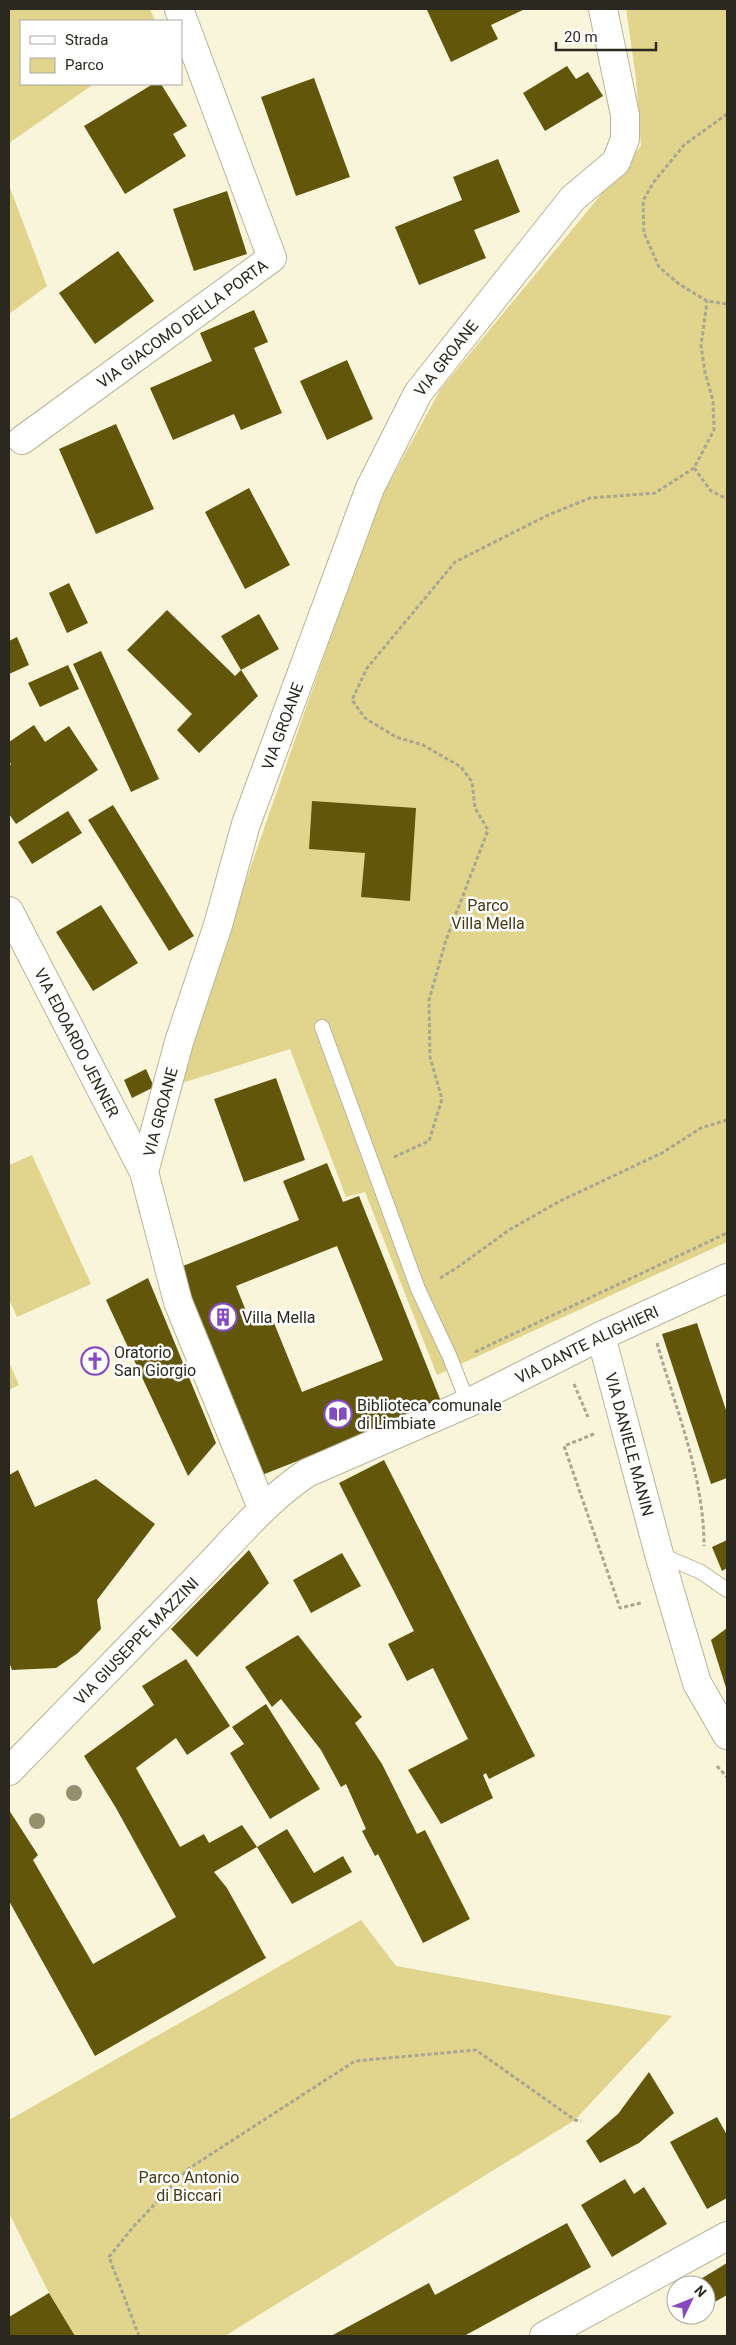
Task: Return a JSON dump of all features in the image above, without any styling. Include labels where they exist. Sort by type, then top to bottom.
[{"type":"street","name":"VIA GIACOMO DELLA PORTA","points":[[22,440],[272,258],[178,9]]},
{"type":"street","name":"VIA GROANE","points":[[262,1508],[178,1302],[144,1172],[179,1042],[218,925],[246,824],[370,488],[418,394],[574,198],[616,162],[624,139],[625,114],[603,9]]},
{"type":"street","name":"VIA EDOARDO JENNER","points":[[9,911],[144,1172]]},
{"type":"street","name":"VIA DANTE ALIGHIERI","points":[[262,1508],[307,1473],[476,1399],[601,1336],[727,1278]]},
{"type":"street","name":"VIA DANIELE MANIN","points":[[601,1336],[697,1683],[727,1736]]},
{"type":"street","name":"VIA GIUSEPPE MAZZINI","points":[[11,1764],[212,1563],[262,1508]]},
{"type":"street","points":[[544,2336],[727,2236]]},
{"type":"lane","points":[[322,1027],[418,1290],[449,1355],[476,1399]]},
{"type":"lane","points":[[660,1554],[701,1572],[727,1590]]},
{"type":"path","points":[[727,114],[684,144],[654,183],[643,201],[644,232],[659,267],[679,284],[707,301],[727,304]]},
{"type":"path","points":[[373,1167],[429,1140],[442,1099],[430,1057],[429,1000],[446,940],[488,830],[475,808],[472,782],[461,767],[424,745],[396,737],[364,718],[352,700],[367,668],[455,562],[546,516],[590,498],[655,493],[694,468],[714,430],[714,401],[705,372],[701,346],[707,301]]},
{"type":"path","points":[[694,468],[712,491],[727,499]]},
{"type":"path","points":[[418,1290],[458,1267],[509,1230],[560,1200],[662,1153],[701,1128],[727,1120]]},
{"type":"path","points":[[476,1399],[467,1356],[727,1233]]},
{"type":"path","points":[[649,1314],[698,1480],[704,1528],[701,1572]]},
{"type":"path","points":[[139,2336],[109,2257],[134,2226],[188,2169],[355,2061],[476,2050],[575,2120],[581,2121]]},
{"type":"green space","points":[[9,9],[150,9],[155,20],[20,20],[20,85],[93,85],[9,143]]},
{"type":"green space","name":"Parco Villa Mella","points":[[626,9],[727,9],[727,1242],[437,1375],[365,1192],[346,1197],[290,1049],[179,1084],[237,906],[376,507],[440,390],[641,146],[636,79]]},
{"type":"green space","points":[[9,185],[47,286],[9,314]]},
{"type":"green space","points":[[32,1155],[91,1284],[17,1317],[9,1299],[9,1165]]},
{"type":"green space","points":[[9,1362],[19,1385],[9,1390]]},
{"type":"green space","name":"Parco Antonio di Biccari","points":[[361,1920],[396,1966],[672,2016],[575,2120],[225,2336],[75,2336],[49,2293],[9,2213],[9,2120]]},
{"type":"building","points":[[525,9],[491,25],[498,39],[451,62],[427,10]]},
{"type":"building","points":[[567,66],[576,79],[588,72],[603,96],[545,131],[523,93]]},
{"type":"building","points":[[314,78],[350,177],[296,196],[261,97]]},
{"type":"building","points":[[151,85],[162,85],[187,126],[173,134],[186,156],[125,194],[84,126]]},
{"type":"building","points":[[498,159],[520,212],[474,230],[486,258],[419,285],[395,227],[462,200],[453,177]]},
{"type":"building","points":[[227,191],[247,254],[194,271],[173,209]]},
{"type":"building","points":[[118,251],[154,301],[95,344],[59,293]]},
{"type":"building","points":[[254,310],[268,342],[254,348],[282,413],[241,430],[234,414],[173,440],[150,388],[212,361],[200,333]]},
{"type":"building","points":[[347,360],[373,419],[327,440],[300,381]]},
{"type":"building","points":[[116,424],[154,509],[96,534],[59,449]]},
{"type":"building","points":[[249,488],[290,565],[245,589],[205,512]]},
{"type":"building","points":[[69,583],[88,623],[67,633],[49,593]]},
{"type":"building","points":[[167,610],[235,676],[241,670],[258,696],[199,753],[177,730],[192,714],[127,650]]},
{"type":"building","points":[[259,614],[279,649],[241,670],[221,636]]},
{"type":"building","points":[[17,637],[29,665],[9,674],[9,641]]},
{"type":"building","points":[[101,651],[159,779],[131,792],[73,664]]},
{"type":"building","points":[[68,665],[79,689],[40,707],[28,683]]},
{"type":"building","points":[[34,725],[45,742],[69,726],[98,770],[16,824],[9,814],[9,766],[11,764],[9,761],[9,742]]},
{"type":"building","points":[[312,801],[416,808],[410,901],[361,897],[365,853],[309,849]]},
{"type":"building","points":[[113,805],[194,936],[169,951],[88,820]]},
{"type":"building","points":[[68,811],[82,833],[32,864],[18,842]]},
{"type":"building","points":[[101,905],[138,963],[93,991],[56,932]]},
{"type":"building","points":[[146,1069],[154,1087],[132,1098],[124,1080]]},
{"type":"building","points":[[276,1078],[305,1160],[244,1182],[214,1099]]},
{"type":"building","name":"Villa Mella","points":[[327,1163],[343,1202],[359,1196],[442,1404],[262,1475],[178,1268],[299,1220],[283,1181]],"holes":[[[337,1246],[383,1360],[302,1392],[270,1313],[250,1321],[236,1286]]]},
{"type":"building","points":[[148,1278],[216,1443],[188,1476],[106,1300]]},
{"type":"building","points":[[697,1323],[727,1413],[727,1478],[711,1484],[662,1334]]},
{"type":"building","points":[[384,1460],[535,1756],[489,1779],[486,1773],[483,1775],[493,1798],[441,1824],[408,1770],[468,1739],[433,1668],[407,1681],[388,1644],[414,1631],[339,1483]]},
{"type":"building","points":[[18,1470],[35,1507],[96,1479],[155,1524],[97,1600],[101,1629],[78,1653],[56,1668],[12,1670],[9,1662],[9,1475]]},
{"type":"building","points":[[727,1540],[727,1568],[722,1571],[712,1547]]},
{"type":"building","points":[[249,1550],[269,1583],[197,1657],[171,1629]]},
{"type":"building","points":[[342,1553],[361,1586],[311,1613],[293,1580]]},
{"type":"building","points":[[727,1628],[727,1691],[711,1640]]},
{"type":"building","points":[[298,1635],[362,1717],[355,1723],[382,1764],[417,1834],[425,1830],[470,1919],[423,1943],[378,1854],[375,1856],[362,1831],[366,1829],[346,1784],[341,1787],[321,1750],[281,1699],[272,1707],[245,1667]]},
{"type":"building","points":[[186,1659],[230,1726],[187,1755],[176,1738],[136,1768],[180,1847],[204,1834],[209,1843],[242,1825],[257,1847],[214,1872],[227,1888],[266,1958],[95,2056],[9,1901],[9,1810],[38,1855],[33,1860],[93,1964],[176,1917],[116,1808],[84,1756],[154,1705],[142,1686]]},
{"type":"building","points":[[266,1704],[320,1789],[270,1819],[230,1753],[244,1744],[232,1727]]},
{"type":"building","points":[[287,1829],[314,1873],[343,1856],[352,1872],[292,1904],[257,1847]]},
{"type":"building","points":[[649,2072],[674,2113],[639,2143],[600,2163],[586,2141],[618,2114]]},
{"type":"building","points":[[717,2117],[727,2135],[727,2198],[707,2209],[670,2142]]},
{"type":"building","points":[[625,2179],[634,2194],[644,2187],[667,2224],[612,2257],[581,2205]]},
{"type":"building","points":[[567,2223],[591,2267],[464,2336],[331,2336],[429,2283],[435,2295]]},
{"type":"building","points":[[727,2263],[727,2295],[716,2301],[716,2275],[707,2275]]},
{"type":"building","points":[[49,2293],[75,2336],[9,2336],[9,2317]]},
{"type":"place","name":"Villa Mella","points":[[223,1317]]},
{"type":"place","name":"Oratorio San Giorgio","points":[[95,1361]]},
{"type":"place","name":"Biblioteca comunale di Limbiate","points":[[338,1414]]}]
